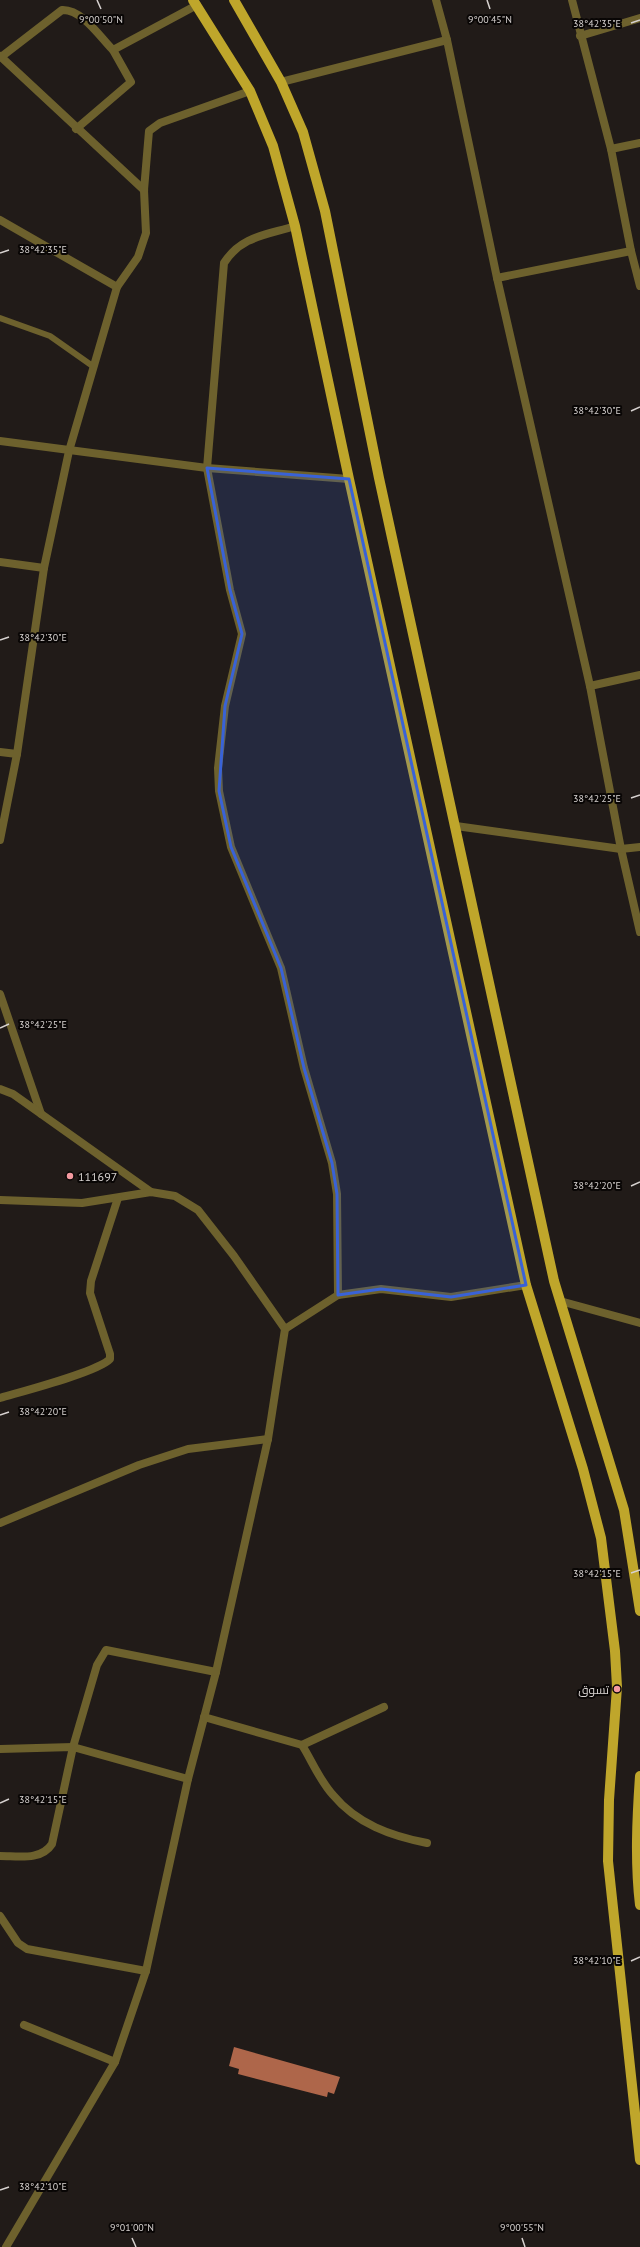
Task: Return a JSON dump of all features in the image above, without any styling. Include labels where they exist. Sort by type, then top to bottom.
[{"type":"main road","points":[[234,0],[280,82],[303,132],[325,211],[379,478],[560,1301],[622,1502],[640,1611]]},
{"type":"main road","points":[[195,2],[250,91],[273,146],[296,226],[349,479],[526,1285],[585,1476],[601,1538],[610,1602],[617,1687],[609,1800],[608,1861],[640,2160]]},
{"type":"main road","points":[[640,1776],[637,1814],[637,1876],[640,1905]]},
{"type":"street","points":[[436,0],[447,40],[497,278],[590,686],[621,849],[640,932]]},
{"type":"street","points":[[572,0],[580,36],[611,149],[631,251],[640,286]]},
{"type":"street","points":[[113,50],[195,2]]},
{"type":"street","points":[[76,129],[131,82],[113,50],[78,14],[70,10],[62,10],[1,57],[76,129],[144,190]]},
{"type":"street","points":[[580,36],[640,18]]},
{"type":"street","points":[[280,82],[447,40]]},
{"type":"street","points":[[0,840],[17,754],[44,568],[69,451],[117,287],[138,256],[146,233],[144,190],[149,131],[152,127],[250,91]]},
{"type":"street","points":[[611,149],[640,143]]},
{"type":"street","points":[[0,220],[117,287]]},
{"type":"street","points":[[296,226],[242,242],[231,252],[224,263],[207,468],[230,590],[242,634],[226,706],[218,768],[219,791],[231,847],[281,968],[304,1068],[332,1163],[337,1194],[338,1295]]},
{"type":"street","points":[[497,278],[631,251]]},
{"type":"street","points":[[0,441],[207,468],[349,479]]},
{"type":"street","points":[[0,562],[44,568]]},
{"type":"street","points":[[590,686],[640,675]]},
{"type":"street","points":[[0,752],[17,754]]},
{"type":"street","points":[[456,826],[621,849],[640,847]]},
{"type":"street","points":[[0,994],[41,1114]]},
{"type":"street","points":[[0,1089],[13,1094],[150,1192]]},
{"type":"street","points":[[0,1200],[82,1203],[150,1192],[175,1196],[198,1210],[234,1256],[285,1329],[268,1439],[216,1672],[188,1779],[146,1971],[115,2062],[5,2247],[0,2242]]},
{"type":"street","points":[[0,1398],[63,1380],[102,1364],[110,1359],[110,1354],[90,1293],[91,1281],[118,1198]]},
{"type":"street","points":[[285,1329],[338,1295],[381,1289],[451,1297],[526,1285]]},
{"type":"street","points":[[560,1301],[640,1323]]},
{"type":"street","points":[[0,1523],[139,1465],[188,1449],[268,1439]]},
{"type":"street","points":[[0,1856],[27,1856],[41,1854],[48,1851],[52,1844],[73,1747],[97,1665],[106,1650],[216,1672]]},
{"type":"street","points":[[204,1717],[302,1745],[384,1707]]},
{"type":"street","points":[[302,1745],[332,1794],[350,1813],[398,1838],[427,1843]]},
{"type":"street","points":[[0,1749],[73,1747],[188,1779]]},
{"type":"street","points":[[0,1916],[18,1943],[27,1949],[146,1971]]},
{"type":"street","points":[[24,2025],[115,2062]]},
{"type":"lane","points":[[0,318],[50,336],[94,367]]},
{"type":"highlighted area","points":[[207,468],[349,479],[526,1285],[451,1297],[381,1289],[338,1295],[337,1194],[332,1163],[304,1068],[281,968],[231,847],[219,791],[225,706],[242,634],[230,590]]},
{"type":"building","points":[[234,2047],[340,2077],[334,2094],[328,2092],[327,2097],[238,2074],[239,2069],[229,2066]]},
{"type":"place","name":"111697","points":[[70,1176]]},
{"type":"place","name":"تسوق","points":[[617,1689]]}]
